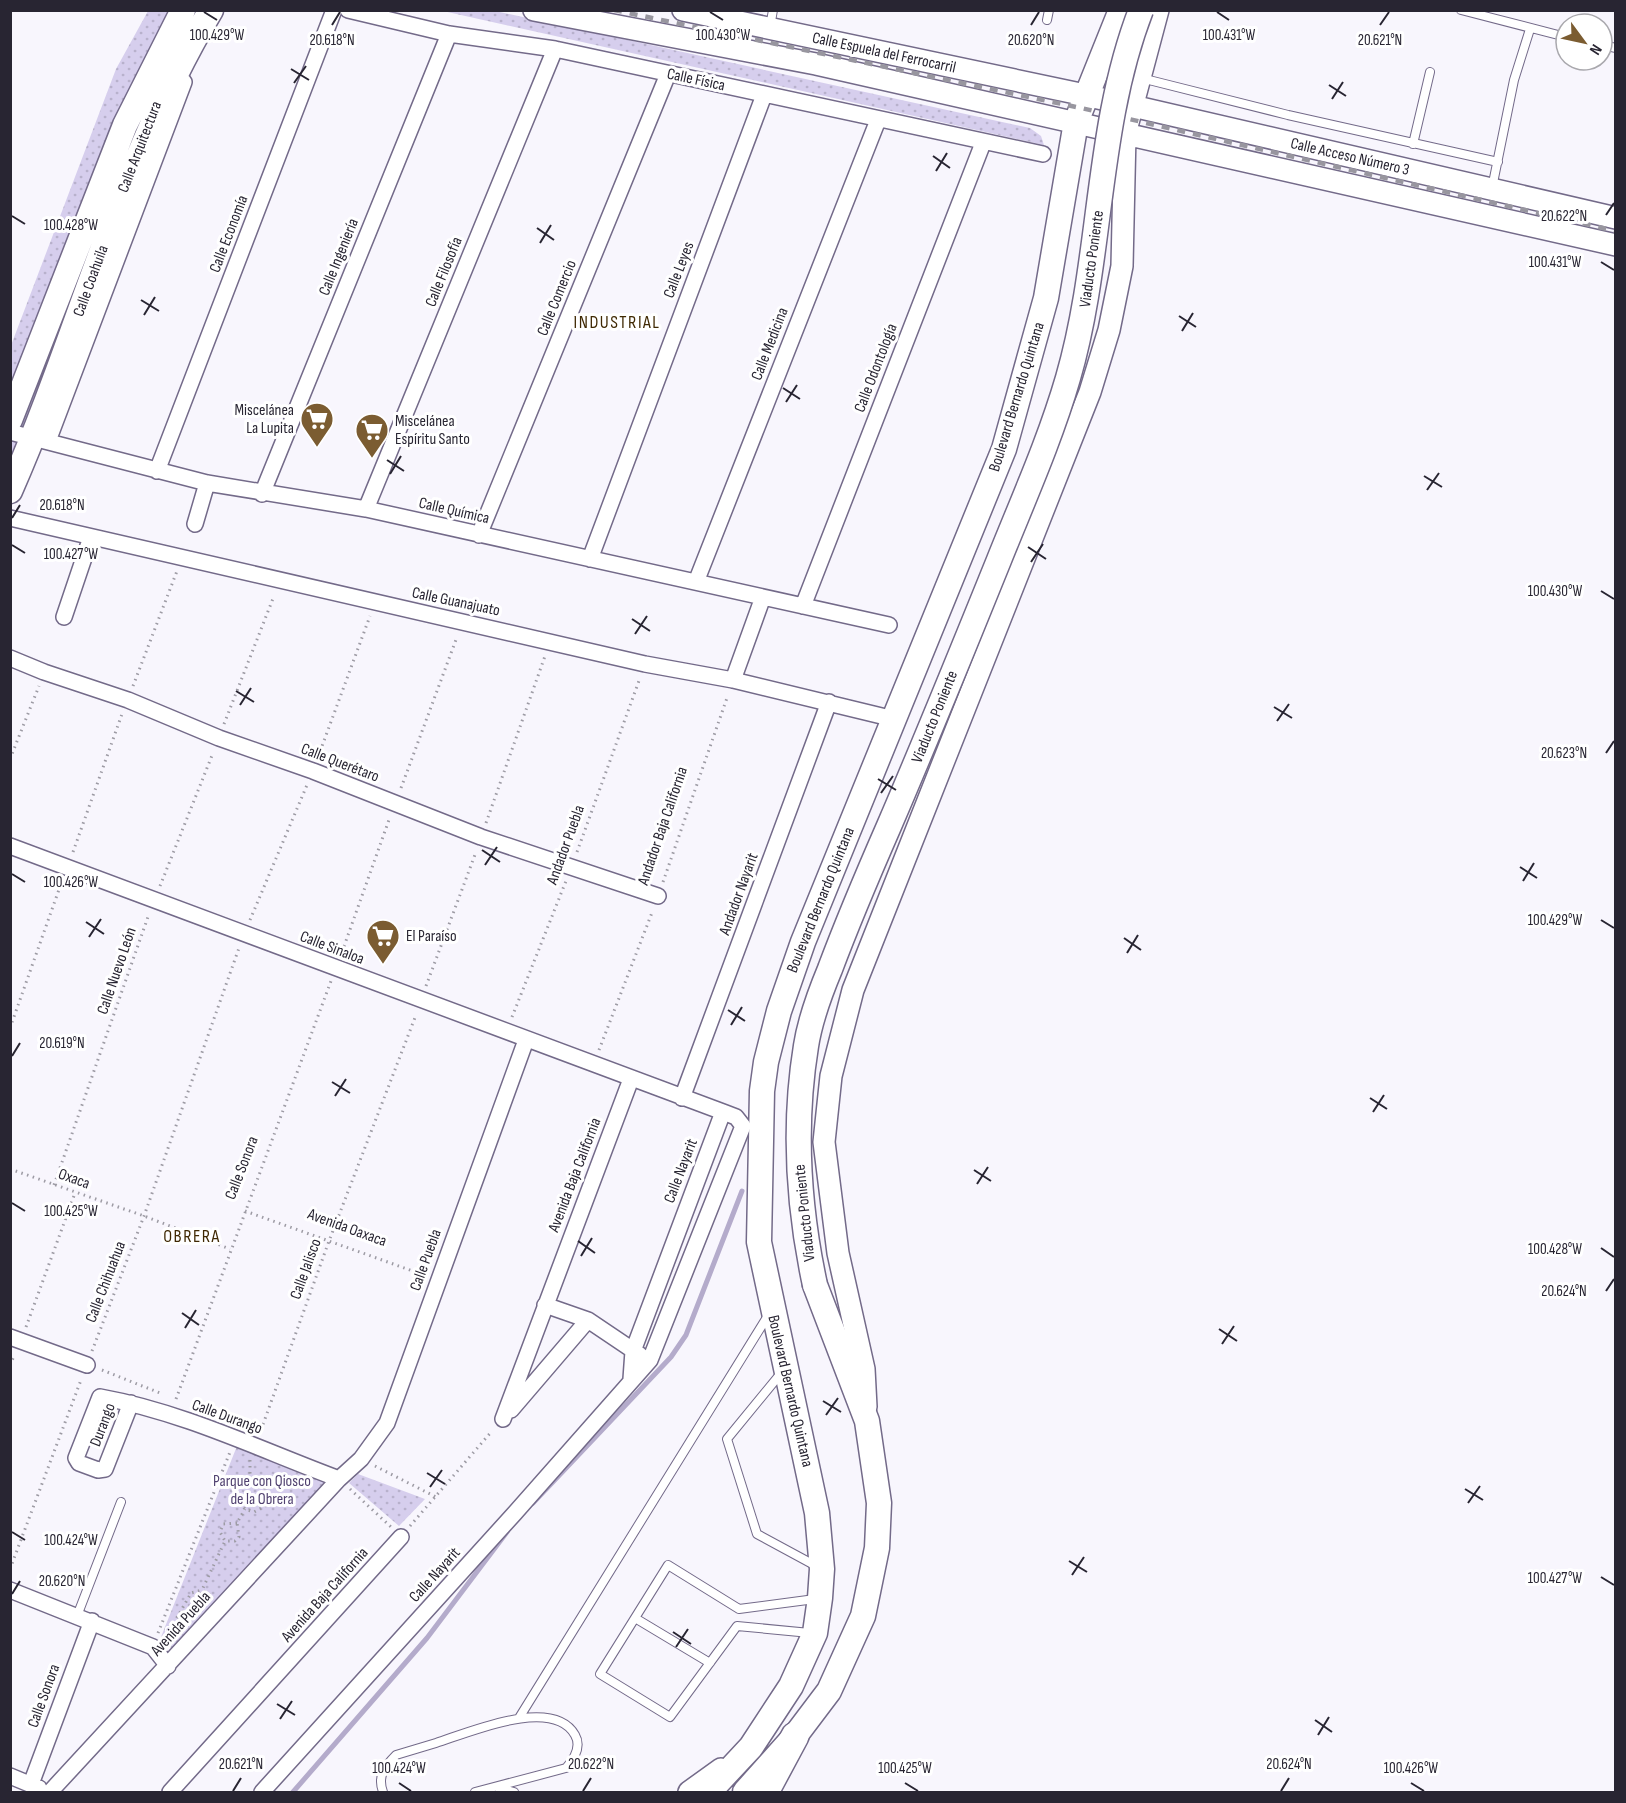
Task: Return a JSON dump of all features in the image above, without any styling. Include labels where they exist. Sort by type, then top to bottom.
[{"type":"highway","points":[[765,1792],[795,1736]]},
{"type":"main road","name":"Calle Coahuila","points":[[10,420],[125,125],[186,21],[211,10]]},
{"type":"main road","name":"Boulevard Bernardo Quintana","points":[[710,1792],[751,1747],[791,1686],[815,1634],[820,1598],[822,1569],[817,1513],[759,1242],[762,1091],[766,1062],[778,1011],[803,942],[1004,449],[1047,298],[1076,122],[1121,10]]},
{"type":"main road","name":"Viaducto Poniente","points":[[867,1421],[814,1285],[804,1233],[798,1175],[800,1097],[806,1043],[843,932],[943,699],[1044,448],[1067,381],[1090,288],[1107,136],[1119,79],[1141,10]]},
{"type":"main road","name":"Calle Coahuila","points":[[10,491],[41,439],[186,21]]},
{"type":"main road","points":[[745,1792],[795,1736],[829,1691],[852,1643],[870,1592],[877,1548],[879,1503],[867,1421]]},
{"type":"street","name":"Calle Economía","points":[[157,471],[334,10]]},
{"type":"street","name":"Calle Física","points":[[348,10],[449,34],[555,49],[983,143],[1043,154]]},
{"type":"street","points":[[534,10],[816,64],[1125,134]]},
{"type":"street","name":"Calle Espuela del Ferrocarril","points":[[683,10],[771,20],[1085,95]]},
{"type":"street","points":[[867,1421],[864,1369],[838,1253],[824,1142],[831,1076],[853,990],[1090,392],[1109,330],[1122,266],[1125,134],[1158,10]]},
{"type":"street","name":"Calle Ingeniería","points":[[262,494],[449,34]]},
{"type":"street","name":"Calle Filosofía","points":[[366,509],[555,49]]},
{"type":"street","name":"Calle Comercio","points":[[479,535],[668,74]]},
{"type":"street","name":"Calle Leyes","points":[[590,559],[764,95]]},
{"type":"street","name":"Calle Acceso Número 3","points":[[1085,95],[1616,218]]},
{"type":"street","name":"Calle Medicina","points":[[696,582],[878,120]]},
{"type":"street","name":"Calle Acceso Número 3","points":[[1125,134],[1616,246]]},
{"type":"street","name":"Calle Odontología","points":[[803,606],[983,143]]},
{"type":"street","name":"Calle Química","points":[[10,432],[207,483],[262,494],[366,509],[889,625]]},
{"type":"street","points":[[195,524],[207,483]]},
{"type":"street","name":"Calle Guanajuato","points":[[10,518],[645,664],[733,680],[894,719]]},
{"type":"street","points":[[64,617],[91,537]]},
{"type":"street","points":[[733,680],[763,597]]},
{"type":"street","name":"Calle Querétaro","points":[[10,658],[128,700],[219,738],[313,771],[481,837],[572,865],[658,896]]},
{"type":"street","name":"Andador Nayarit","points":[[682,1098],[829,702]]},
{"type":"street","name":"Calle Sinaloa","points":[[10,846],[593,1066],[723,1112],[736,1117],[741,1122]]},
{"type":"street","name":"Calle Puebla","points":[[339,1479],[361,1459],[387,1422],[526,1040]]},
{"type":"street","name":"Avenida Baja California","points":[[503,1419],[631,1079]]},
{"type":"street","name":"Calle Nayarit","points":[[631,1379],[633,1351],[723,1112]]},
{"type":"street","name":"Calle Nayarit","points":[[262,1792],[650,1360],[742,1131],[741,1122]]},
{"type":"street","points":[[545,1305],[588,1320],[650,1360]]},
{"type":"street","points":[[503,1419],[588,1320]]},
{"type":"street","points":[[16,1339],[87,1365]]},
{"type":"street","name":"Calle Durango","points":[[99,1397],[131,1403],[171,1415],[339,1479]]},
{"type":"street","name":"Durango","points":[[99,1397],[76,1458],[79,1463],[101,1471],[107,1466],[131,1403]]},
{"type":"street","name":"Avenida Puebla","points":[[49,1792],[339,1479]]},
{"type":"street","name":"Avenida Baja California","points":[[170,1792],[401,1537]]},
{"type":"street","points":[[10,1590],[158,1645],[168,1666]]},
{"type":"street","name":"Calle Sonora","points":[[31,1784],[84,1618]]},
{"type":"street","points":[[689,1792],[751,1747]]},
{"type":"street","points":[[10,1776],[49,1792]]},
{"type":"lane","points":[[1047,20],[1049,10]]},
{"type":"lane","points":[[1461,10],[1554,34]]},
{"type":"lane","points":[[1492,189],[1514,80],[1530,29]]},
{"type":"lane","points":[[1413,144],[1430,72]]},
{"type":"lane","points":[[1140,77],[1413,144],[1498,162]]},
{"type":"lane","points":[[519,1718],[772,1310]]},
{"type":"lane","points":[[785,1368],[727,1439],[757,1534],[822,1569]]},
{"type":"lane","name":"Calle Sonora","points":[[84,1618],[121,1502]]},
{"type":"lane","points":[[815,1634],[737,1626],[670,1717],[600,1674],[668,1565],[739,1609],[820,1598]]},
{"type":"lane","points":[[634,1618],[710,1663]]},
{"type":"lane","points":[[383,1792],[380,1784],[383,1768],[396,1755],[519,1718],[557,1718],[570,1726],[578,1739],[576,1758],[566,1768],[477,1792]]},
{"type":"lane","points":[[496,1787],[514,1792]]},
{"type":"path","name":"Andador Puebla","points":[[506,1032],[572,865],[645,664]]},
{"type":"path","points":[[10,759],[44,672]]},
{"type":"path","name":"Andador Baja California","points":[[593,1066],[658,896],[733,680]]},
{"type":"path","points":[[10,1028],[67,867]]},
{"type":"path","name":"Calle Nuevo León","points":[[54,1185],[154,900]]},
{"type":"path","name":"Calle Chihuahua","points":[[10,1569],[144,1216],[244,934]]},
{"type":"path","name":"Calle Sonora","points":[[171,1415],[230,1249],[336,968]]},
{"type":"path","name":"Calle Jalisco","points":[[250,1482],[253,1446],[421,1001]]},
{"type":"path","name":"Oxaca","points":[[10,1169],[230,1249]]},
{"type":"path","points":[[10,1365],[16,1339],[75,1193]]},
{"type":"path","name":"Avenida Oaxaca","points":[[245,1211],[437,1280]]},
{"type":"path","points":[[339,1479],[401,1537],[503,1419]]},
{"type":"path","points":[[158,1645],[235,1439]]},
{"type":"path","points":[[361,1459],[435,1497]]},
{"type":"path","points":[[265,1488],[267,1505],[254,1512],[245,1509],[236,1496],[238,1487],[250,1482],[265,1488],[314,1470]]},
{"type":"path","points":[[225,1541],[235,1542],[239,1537],[237,1523],[245,1509]]},
{"type":"path","points":[[225,1541],[220,1532],[223,1524],[237,1523]]},
{"type":"path","points":[[202,1590],[225,1541]]},
{"type":"path","points":[[158,1645],[191,1593],[202,1590],[224,1604]]},
{"type":"green space","points":[[148,11],[208,11],[11,465],[10,348],[116,69]]},
{"type":"green space","points":[[443,11],[495,11],[1030,128],[1041,136],[1044,145]]},
{"type":"green space","name":"Parque con Qiosco de la Obrera","points":[[239,1441],[332,1475],[176,1650],[159,1642]]},
{"type":"green space","points":[[358,1474],[425,1499],[399,1526],[349,1483]]},
{"type":"waterway","points":[[533,1503],[671,1357],[686,1335],[742,1191]]},
{"type":"waterway","points":[[293,1792],[427,1638],[507,1532]]},
{"type":"railway","points":[[614,10],[1081,108],[1616,231]]},
{"type":"place","name":"Miscelánea La Lupita","points":[[317,448]]},
{"type":"place","name":"Miscelánea Espíritu Santo","points":[[372,459]]},
{"type":"place","name":"El Paraíso","points":[[383,965]]},
{"type":"district","name":"INDUSTRIAL","points":[[617,322]]},
{"type":"district","name":"OBRERA","points":[[192,1236]]}]
